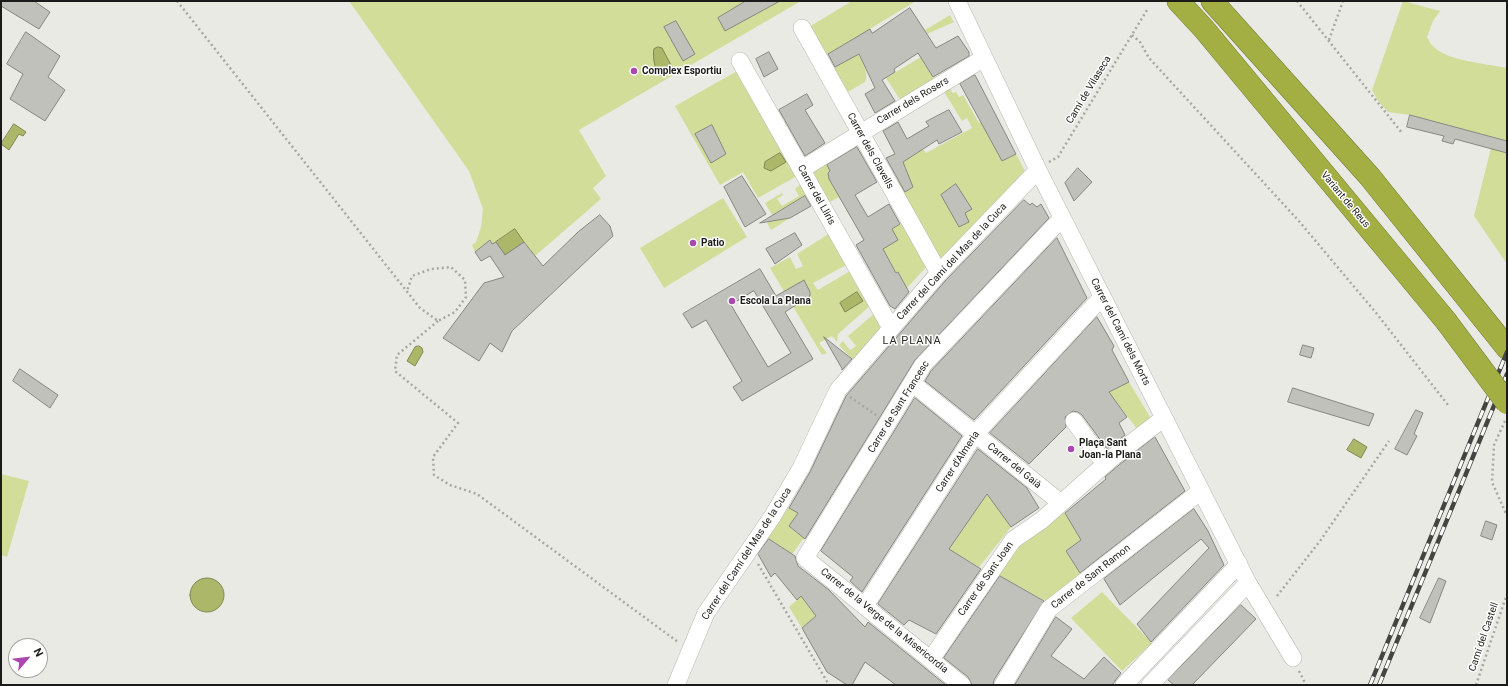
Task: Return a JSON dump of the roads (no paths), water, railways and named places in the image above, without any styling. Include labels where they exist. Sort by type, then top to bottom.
[{"type":"highway","name":"Variant de Reus","points":[[1178,1],[1204,29],[1446,321],[1507,403]]},
{"type":"highway","points":[[1217,4],[1370,177],[1470,299],[1507,348]]},
{"type":"highway","points":[[1156,6],[1184,22],[1204,29]]},
{"type":"street","name":"Carrer del Camí dels Morts","points":[[957,1],[1038,170],[1102,297],[1248,583],[1292,658]]},
{"type":"street","name":"Carrer dels Clavells","points":[[802,28],[939,273]]},
{"type":"street","name":"Carrer dels Rosers","points":[[802,169],[984,58]]},
{"type":"street","name":"Carrer del Lliris","points":[[740,61],[891,328]]},
{"type":"street","name":"Carrer del Camí del Mas de la Cuca","points":[[676,685],[706,614],[748,554],[801,468],[838,390],[939,273],[1038,170]]},
{"type":"street","name":"Carrer de Sant Francesc","points":[[805,558],[923,365],[1062,218]]},
{"type":"street","name":"Carrer d'Almeria","points":[[865,606],[975,434],[1102,297]]},
{"type":"street","name":"Carrer del Gaià","points":[[912,383],[1061,503]]},
{"type":"street","name":"Carrer de Sant Joan","points":[[931,659],[1012,540],[1042,520],[1105,464],[1164,418]]},
{"type":"street","points":[[1074,421],[1105,464]]},
{"type":"street","name":"Carrer de Sant Ramon","points":[[1003,685],[1049,609],[1201,491]]},
{"type":"street","name":"Carrer de la Verge de la Misericordia","points":[[805,558],[962,685]]},
{"type":"street","points":[[1124,685],[1239,564]]},
{"type":"street","points":[[1150,685],[1248,583]]},
{"type":"railway","points":[[1370,685],[1507,352]]},
{"type":"railway","points":[[1379,685],[1507,374]]},
{"type":"place","name":"Complex Esportiu","points":[[634,71]]},
{"type":"place","name":"Patio","points":[[693,243]]},
{"type":"place","name":"Escola La Plana","points":[[732,301]]},
{"type":"place","name":"Plaça Sant Joan-la Plana","points":[[1071,449]]},
{"type":"district","name":"LA PLANA","points":[[912,341]]}]
